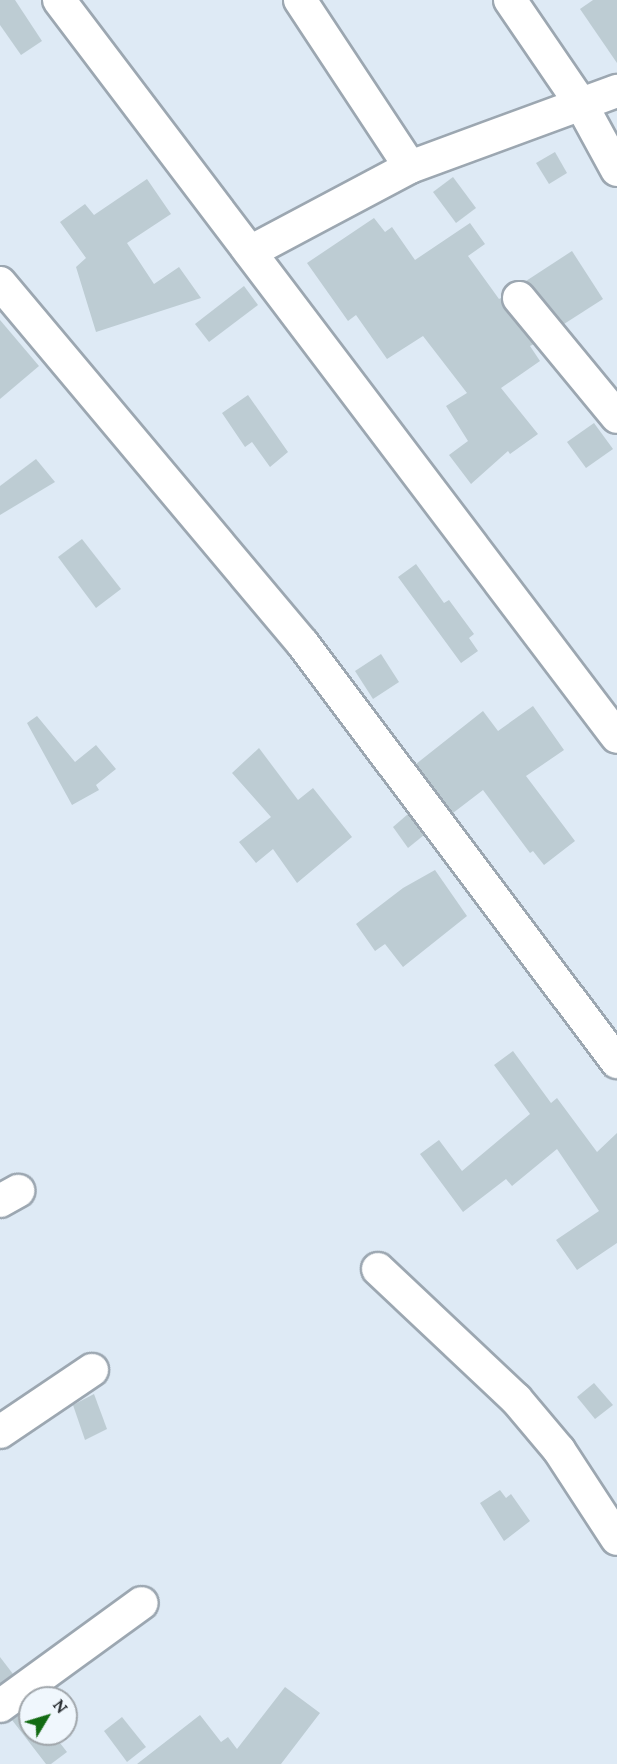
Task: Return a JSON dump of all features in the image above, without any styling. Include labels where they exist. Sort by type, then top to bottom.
[{"type":"street","points":[[59,0],[617,737]]},
{"type":"street","points":[[300,0],[410,167]]},
{"type":"street","points":[[510,0],[581,104],[617,170]]},
{"type":"street","points":[[250,252],[410,167],[617,91]]},
{"type":"street","points":[[0,283],[303,644],[617,1062]]},
{"type":"street","points":[[519,298],[617,417]]},
{"type":"street","points":[[378,1269],[516,1399],[559,1450],[617,1539]]},
{"type":"street","points":[[0,1432],[92,1370]]},
{"type":"street","points":[[0,1706],[142,1603]]},
{"type":"building","points":[[0,0],[15,0],[42,41],[21,55],[0,25]]},
{"type":"building","points":[[593,0],[617,0],[617,63],[580,9]]},
{"type":"building","points":[[555,152],[567,173],[549,184],[536,163]]},
{"type":"building","points":[[453,177],[476,208],[456,223],[433,192]]},
{"type":"building","points":[[147,179],[171,214],[127,243],[154,284],[179,267],[201,298],[96,332],[76,267],[86,258],[60,222],[85,204],[94,215]]},
{"type":"building","points":[[374,218],[385,232],[392,227],[415,260],[470,223],[485,244],[468,256],[499,299],[501,298],[505,309],[534,344],[530,346],[540,361],[501,388],[538,434],[510,454],[508,451],[471,484],[449,455],[468,441],[446,406],[467,393],[423,336],[387,359],[356,315],[348,321],[307,263]]},
{"type":"building","points":[[572,251],[603,299],[564,324],[526,281]]},
{"type":"building","points":[[244,286],[258,305],[209,342],[195,324]]},
{"type":"building","points":[[0,320],[39,366],[0,399]]},
{"type":"building","points":[[248,395],[288,452],[270,467],[252,442],[245,447],[222,413]]},
{"type":"building","points":[[594,423],[613,449],[586,468],[567,442]]},
{"type":"building","points":[[36,459],[55,482],[0,515],[0,486]]},
{"type":"building","points":[[82,539],[121,589],[96,608],[58,557]]},
{"type":"building","points":[[416,564],[444,603],[449,600],[474,634],[469,638],[478,651],[461,663],[398,577]]},
{"type":"building","points":[[381,654],[399,682],[373,699],[355,671]]},
{"type":"building","points":[[533,706],[564,750],[526,776],[575,841],[544,865],[533,851],[530,853],[483,790],[453,813],[416,764],[483,711],[498,731]]},
{"type":"building","points":[[37,716],[75,762],[96,745],[116,769],[96,785],[99,790],[72,805],[27,723]]},
{"type":"building","points":[[259,748],[298,800],[313,788],[352,837],[297,883],[273,849],[256,863],[239,842],[271,817],[232,773]]},
{"type":"building","points":[[408,814],[424,835],[408,848],[393,827]]},
{"type":"building","points":[[435,870],[467,916],[403,967],[385,944],[375,951],[356,924],[403,888]]},
{"type":"building","points":[[513,1051],[551,1103],[557,1098],[597,1152],[617,1133],[617,1243],[577,1270],[556,1240],[599,1211],[557,1149],[512,1186],[506,1179],[463,1212],[420,1154],[439,1140],[462,1171],[530,1114],[494,1065]]},
{"type":"building","points":[[594,1383],[613,1405],[595,1419],[577,1397]]},
{"type":"building","points":[[94,1394],[107,1429],[85,1440],[73,1405]]},
{"type":"building","points":[[500,1490],[506,1498],[511,1494],[530,1521],[504,1541],[480,1503]]},
{"type":"building","points":[[0,1657],[13,1674],[0,1684]]},
{"type":"building","points":[[285,1687],[320,1713],[281,1764],[137,1764],[200,1715],[221,1742],[228,1737],[237,1749]]},
{"type":"building","points":[[18,1715],[18,1728],[12,1720]]},
{"type":"building","points":[[122,1717],[146,1747],[127,1762],[104,1731]]},
{"type":"building","points":[[32,1746],[62,1746],[67,1752],[51,1764],[46,1764]]}]
